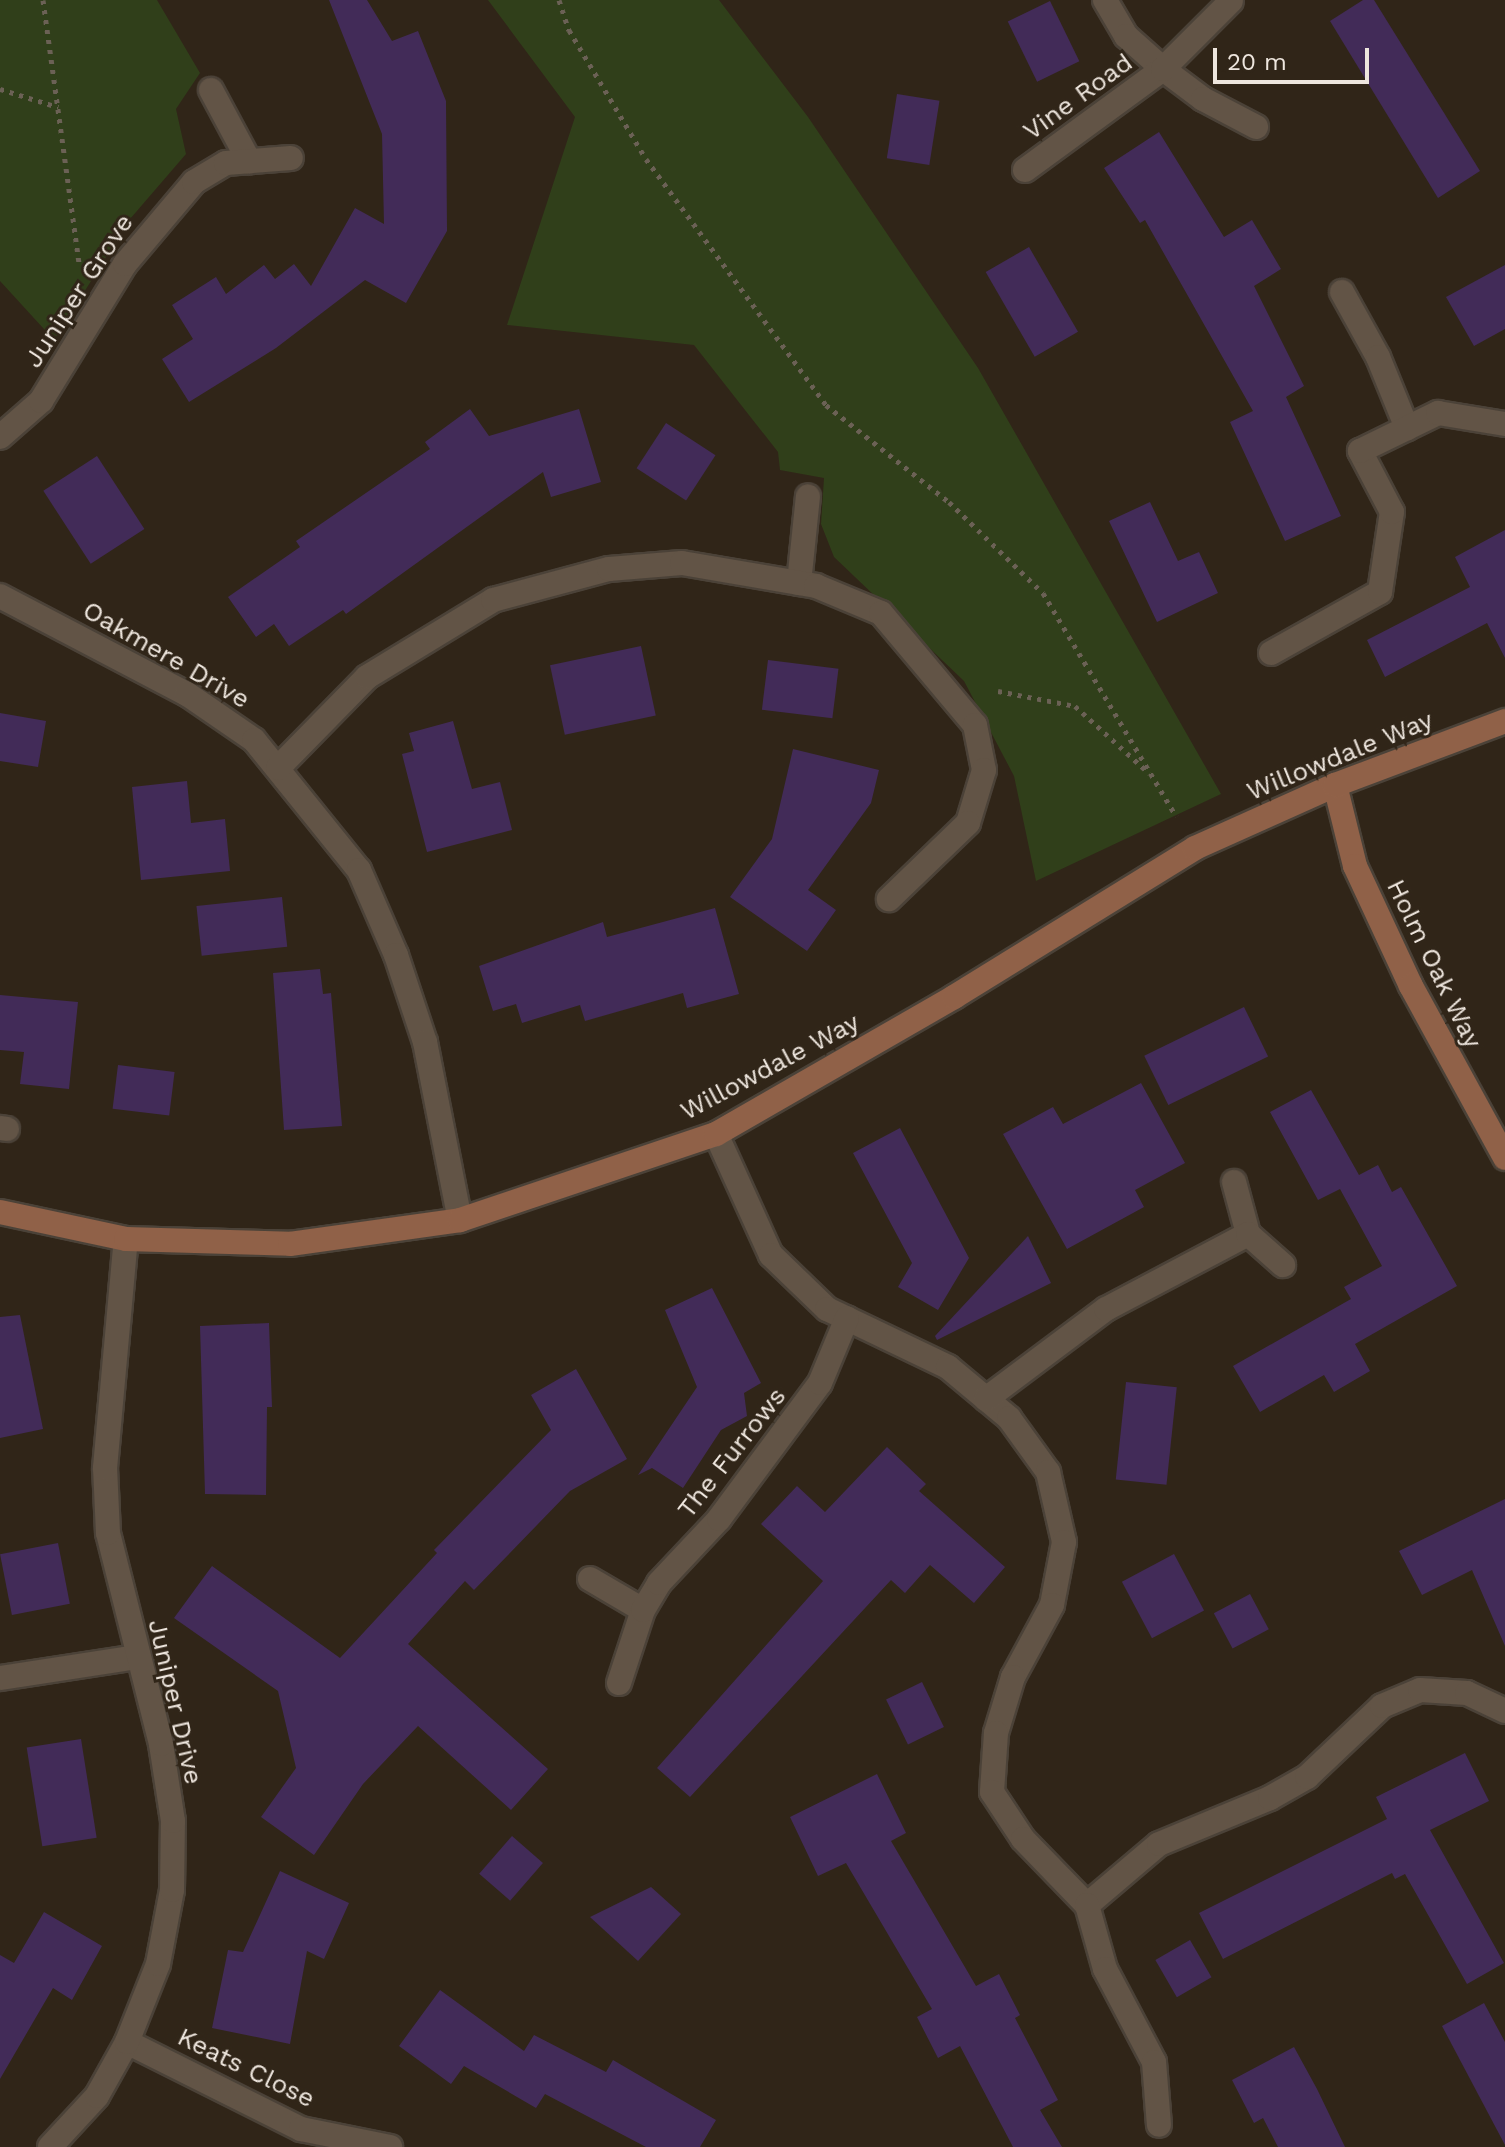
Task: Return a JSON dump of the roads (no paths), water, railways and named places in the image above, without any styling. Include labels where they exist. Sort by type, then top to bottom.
[{"type":"street","name":"Vine Road","points":[[1105,0],[1126,36],[1163,69],[1203,99],[1256,127]]},
{"type":"street","name":"Vine Road","points":[[1025,170],[1163,69],[1231,1]]},
{"type":"street","points":[[211,90],[249,161]]},
{"type":"street","name":"Juniper Grove","points":[[0,437],[41,401],[155,223],[194,182],[226,163],[291,158]]},
{"type":"street","points":[[1342,292],[1378,357],[1407,428]]},
{"type":"street","points":[[1271,653],[1380,592],[1392,512],[1360,451],[1438,413],[1505,424]]},
{"type":"street","points":[[799,583],[808,496]]},
{"type":"street","points":[[278,768],[367,677],[493,600],[609,569],[682,563],[799,583],[881,613],[975,725],[984,770],[968,823],[889,899]]},
{"type":"street","name":"Oakmere Drive","points":[[0,596],[187,694],[254,740],[359,870],[396,955],[425,1042],[460,1220]]},
{"type":"street","name":"Willowdale Way","points":[[0,1212],[126,1239],[290,1244],[460,1220],[716,1134],[954,997],[1195,848],[1335,785],[1505,721]]},
{"type":"street","name":"Holm Oak Way","points":[[1335,785],[1355,866],[1419,1000],[1505,1158]]},
{"type":"street","points":[[716,1134],[771,1255],[827,1309],[948,1367],[1009,1418],[1048,1472],[1064,1542],[1052,1605],[1013,1677],[996,1733],[992,1792],[1032,1850],[1087,1905],[1105,1969],[1154,2062],[1159,2125]]},
{"type":"street","points":[[1234,1182],[1248,1234],[1283,1265]]},
{"type":"street","points":[[986,1399],[1106,1309],[1248,1234]]},
{"type":"street","name":"Juniper Drive","points":[[50,2147],[97,2096],[127,2042],[158,1964],[172,1890],[171,1806],[161,1744],[108,1533],[105,1468],[126,1239]]},
{"type":"street","name":"The Furrows","points":[[619,1683],[643,1610],[659,1583],[719,1519],[820,1383],[847,1318]]},
{"type":"street","points":[[590,1579],[643,1610]]},
{"type":"street","points":[[0,1678],[137,1657]]},
{"type":"street","points":[[1087,1905],[1159,1844],[1270,1798],[1307,1777],[1382,1706],[1420,1690],[1467,1693],[1505,1711]]},
{"type":"street","name":"Keats Close","points":[[127,2042],[301,2129],[390,2147]]}]
